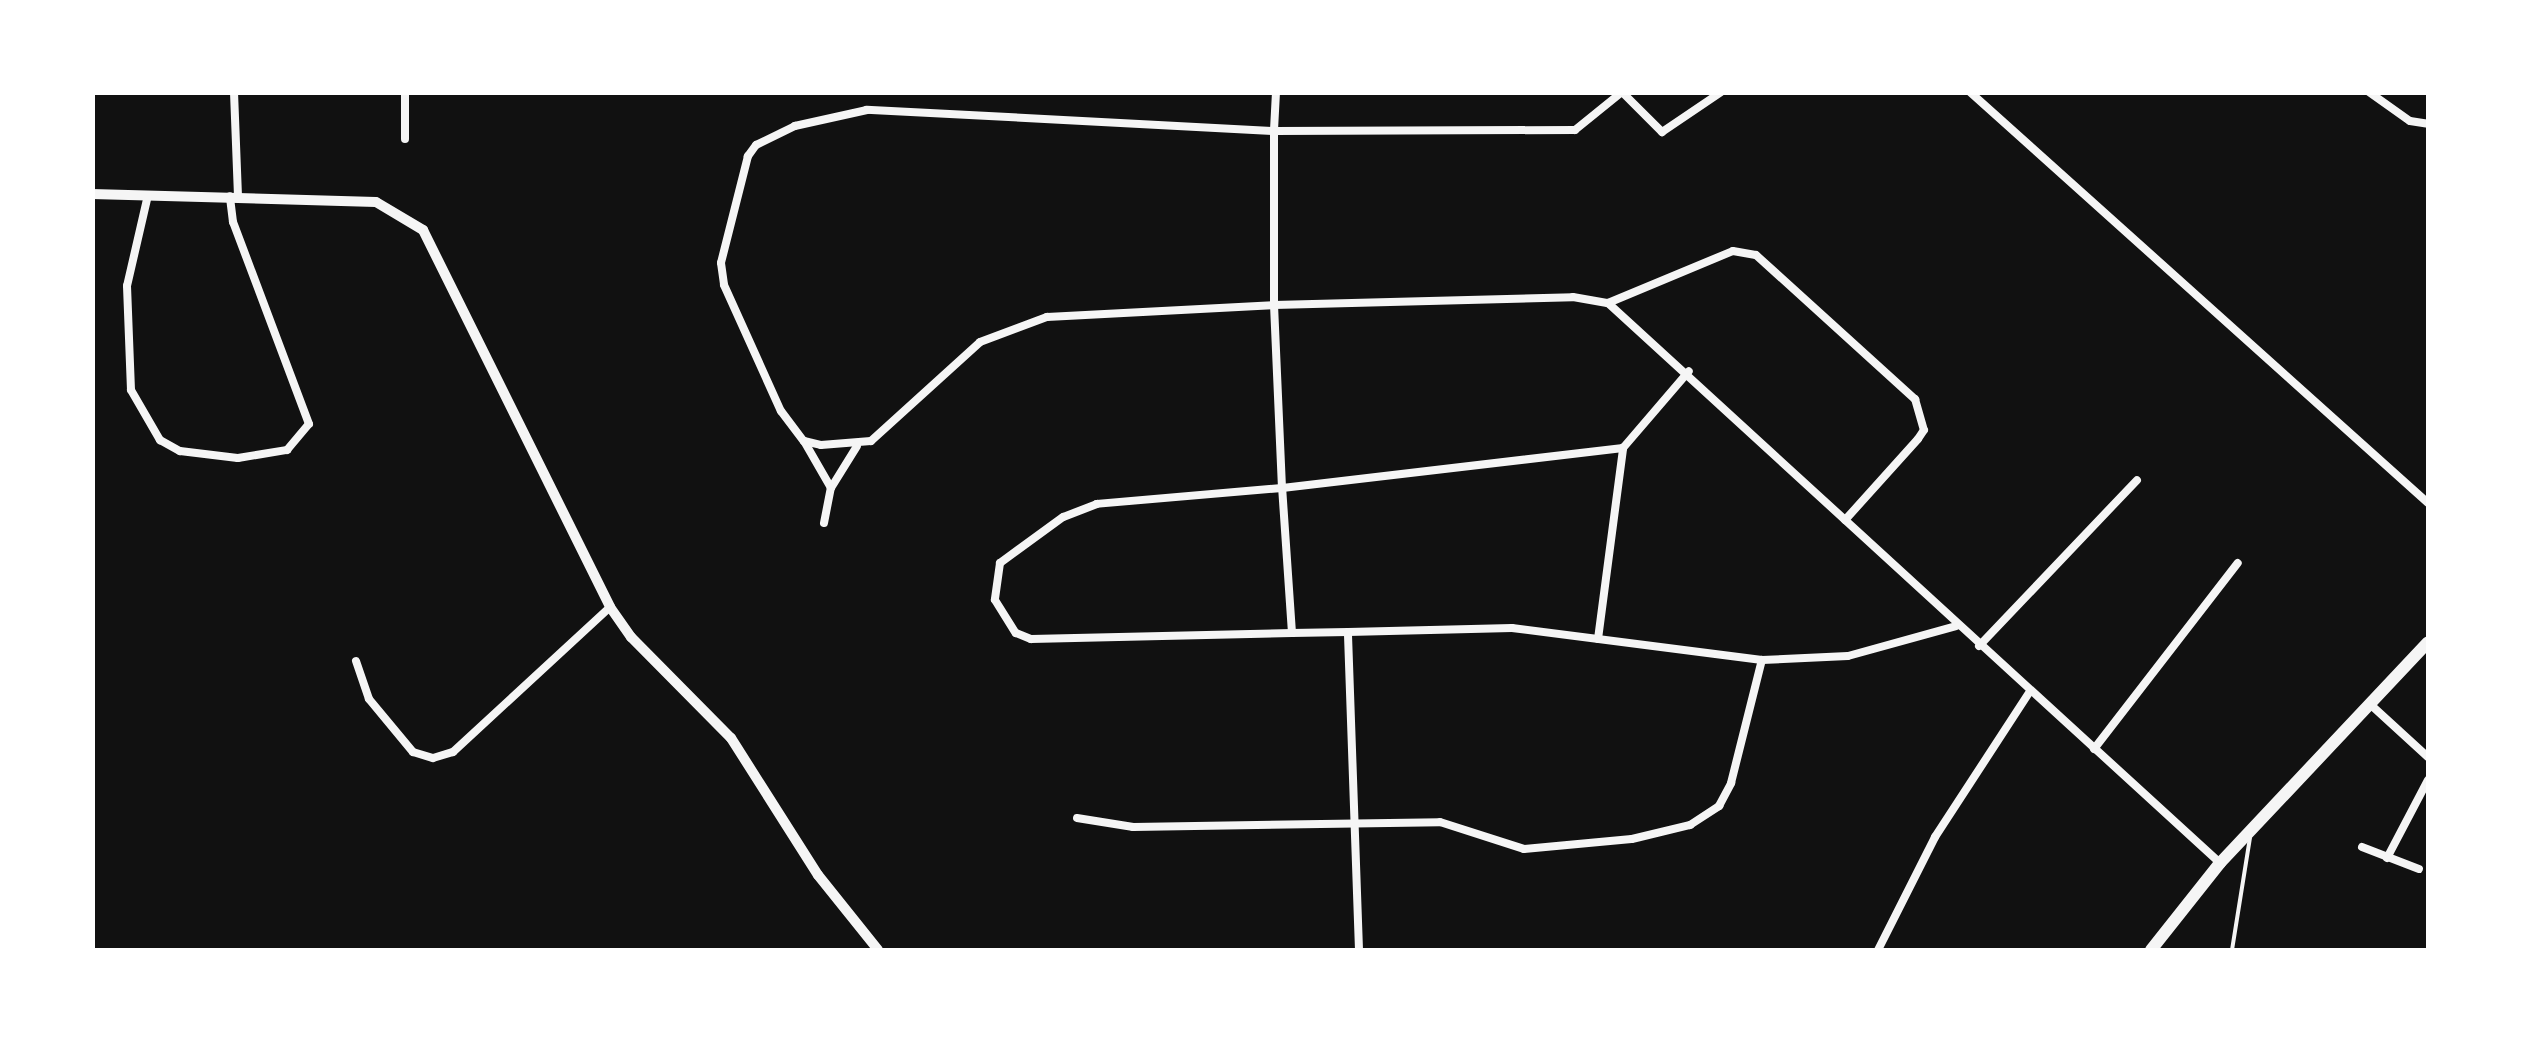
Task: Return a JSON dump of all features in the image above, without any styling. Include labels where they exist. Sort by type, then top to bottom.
[{"type":"main road","points":[[2152,950],[2220,862],[2428,642]]},
{"type":"street","points":[[148,195],[127,286],[132,390],[160,440],[180,451],[238,458],[287,450],[308,424],[233,222],[234,92]]},
{"type":"street","points":[[405,92],[405,139]]},
{"type":"street","points":[[1276,92],[1274,305],[1292,633]]},
{"type":"street","points":[[832,488],[804,440],[781,411],[720,263],[756,145],[795,126],[866,110],[1274,132],[1575,130],[1623,93],[1662,132],[1720,92]]},
{"type":"street","points":[[1970,92],[2428,503]]},
{"type":"street","points":[[2370,92],[2410,121],[2428,124]]},
{"type":"street","points":[[92,194],[376,202],[423,230],[610,607],[731,738],[808,860],[878,950]]},
{"type":"street","points":[[1608,303],[1732,251],[1756,255],[1915,399],[1924,430],[1845,520]]},
{"type":"street","points":[[824,523],[832,488],[857,446],[883,432],[980,342],[1009,326],[1047,317],[1274,305],[1573,297],[1608,303],[1689,371],[1956,626],[2220,862]]},
{"type":"street","points":[[1598,639],[1622,448],[1689,371]]},
{"type":"street","points":[[804,440],[857,446]]},
{"type":"street","points":[[1622,448],[1282,488],[1097,504],[1014,549],[1000,563],[995,600],[1016,632],[1031,639],[1512,628],[1762,660],[1848,656],[1956,626]]},
{"type":"street","points":[[1978,646],[2137,480]]},
{"type":"street","points":[[2094,749],[2238,563]]},
{"type":"street","points":[[356,660],[368,699],[413,752],[433,758],[453,752],[610,607]]},
{"type":"street","points":[[1348,632],[1359,950]]},
{"type":"street","points":[[1077,818],[1133,826],[1440,822],[1524,849],[1632,840],[1690,825],[1719,806],[1731,784],[1762,660]]},
{"type":"street","points":[[1878,950],[1935,837],[2029,693]]},
{"type":"street","points":[[2371,705],[2428,757]]},
{"type":"street","points":[[2387,858],[2428,780]]},
{"type":"street","points":[[2362,847],[2419,870]]},
{"type":"lane","points":[[2232,950],[2252,830]]}]
